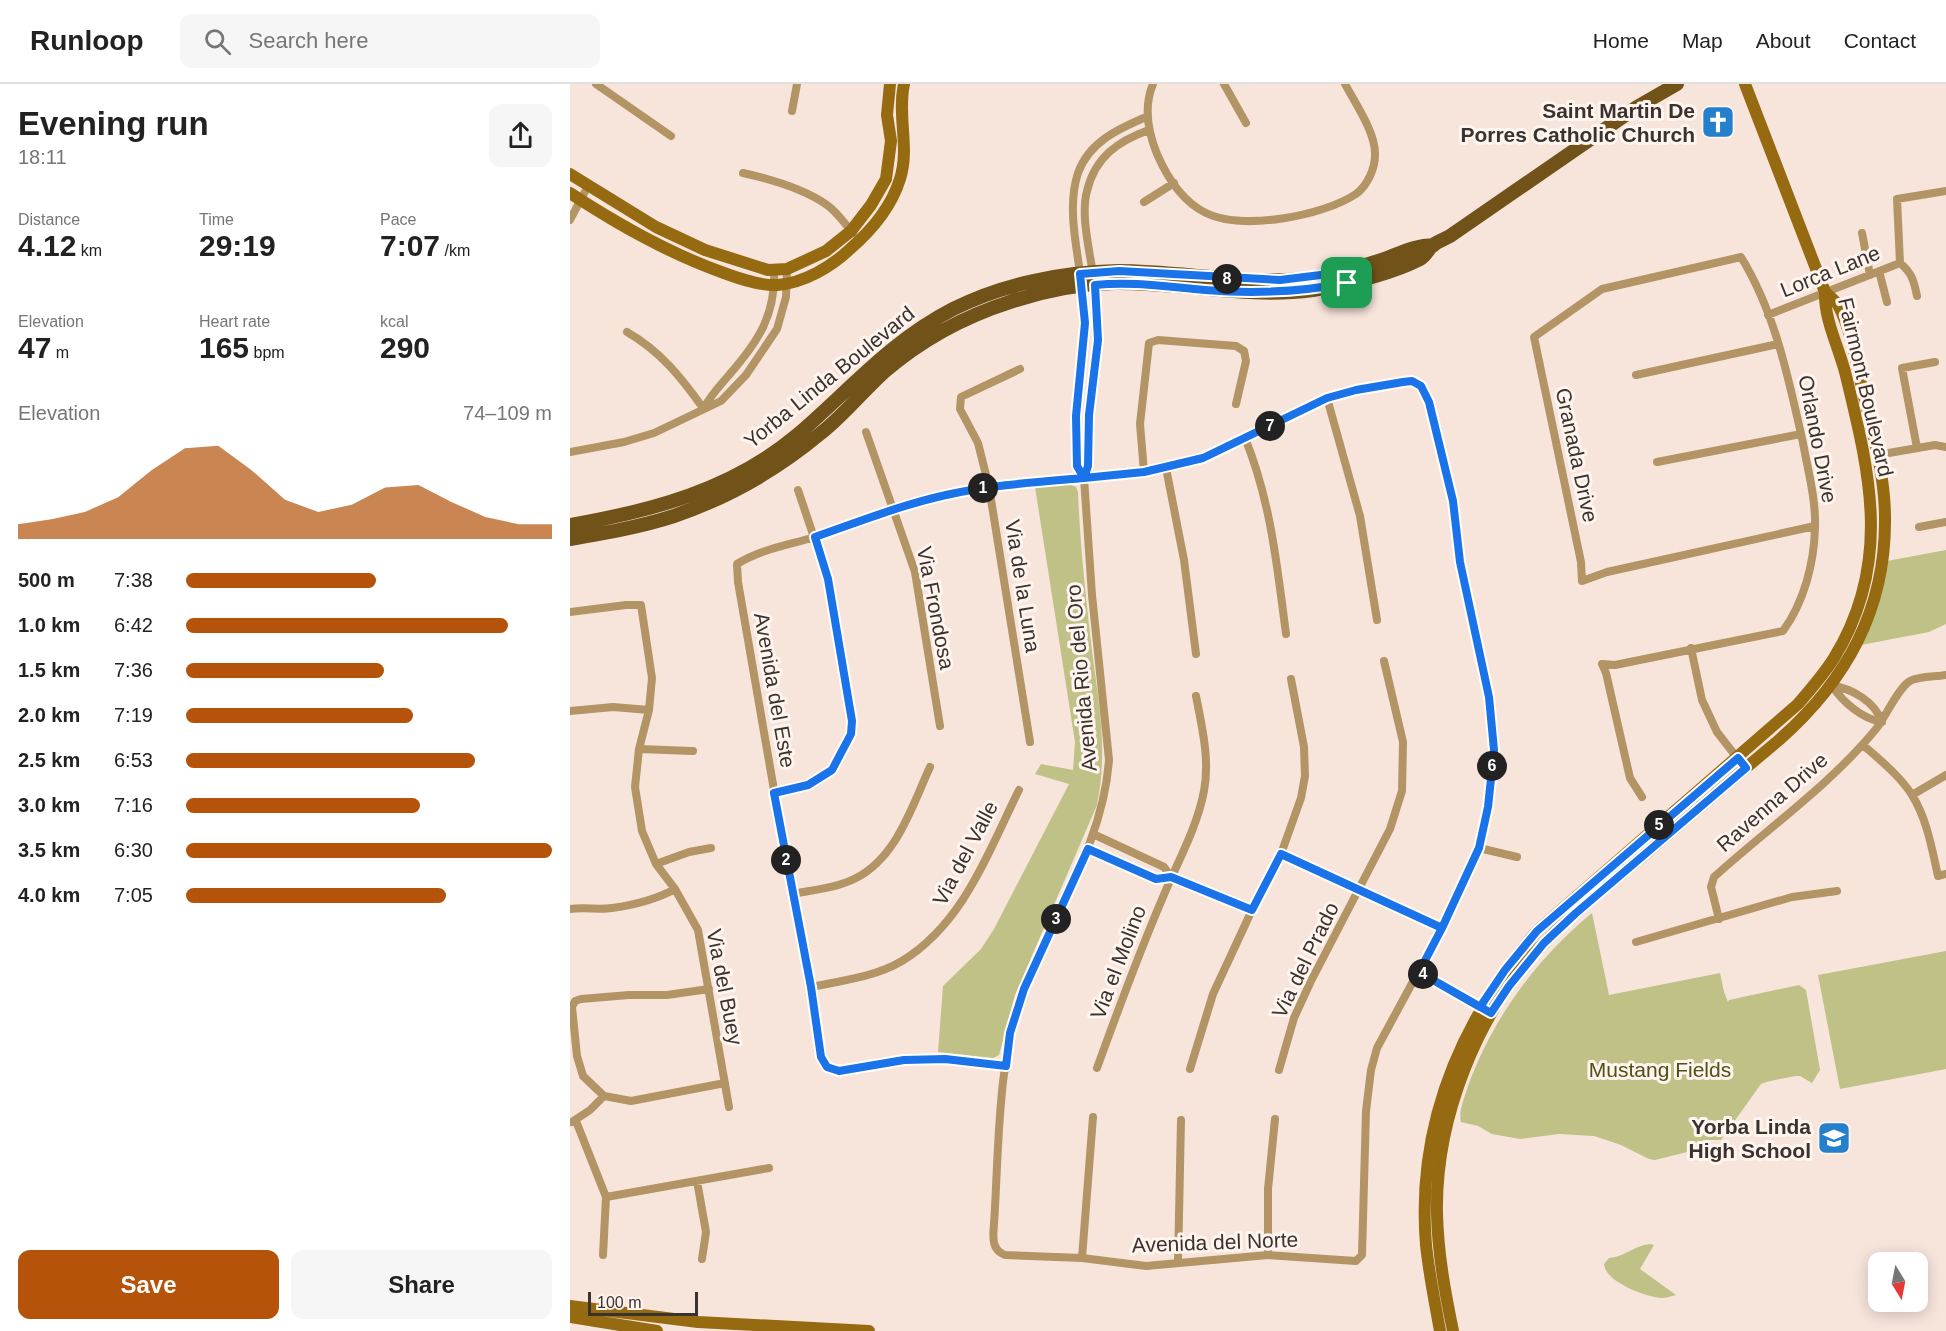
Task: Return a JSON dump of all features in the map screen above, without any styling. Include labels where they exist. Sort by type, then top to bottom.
[{"type":"main road","points":[[570,174],[656,227],[705,250],[749,266],[768,270],[787,269],[826,251],[851,231],[871,205],[886,179],[891,141],[887,115],[890,84]]},
{"type":"main road","points":[[575,196],[648,240],[679,255],[739,278],[781,284],[813,274],[845,254],[860,241],[885,213],[900,182],[905,154],[901,113],[904,84]]},
{"type":"main road","name":"Yorba Linda Boulevard","points":[[570,525],[655,508],[683,500],[716,485],[757,463],[794,438],[862,374],[896,345],[922,327],[955,308],[1020,284],[1088,279],[1206,290],[1262,292],[1311,290],[1346,277],[1422,258],[1434,245],[1638,107],[1677,84]]},
{"type":"main road","name":"Fairmont Boulevard","points":[[1440,1331],[1441,1262],[1437,1213],[1441,1124],[1456,1094],[1486,1010],[1544,943],[1742,763],[1798,704],[1821,677],[1845,638],[1864,586],[1871,547],[1870,456],[1851,341],[1837,303],[1825,292],[1745,84]]},
{"type":"main road","name":"Yorba Linda Boulevard","points":[[570,539],[625,529],[675,516],[729,494],[777,465],[822,432],[885,372],[923,341],[978,314],[1088,279]]},
{"type":"main road","name":"Fairmont Boulevard","points":[[1742,763],[1797,724],[1832,686],[1858,641],[1876,590],[1882,564],[1885,517],[1883,490],[1870,456]]},
{"type":"main road","points":[[1821,677],[1832,686]]},
{"type":"main road","name":"Fairmont Boulevard","points":[[1439,1289],[1452,1331]]},
{"type":"main road","points":[[570,1306],[698,1322],[869,1331]]},
{"type":"main road","points":[[570,1317],[657,1331]]},
{"type":"street","points":[[596,84],[671,136]]},
{"type":"street","points":[[792,111],[797,84]]},
{"type":"street","points":[[1154,84],[1146,117],[1161,161],[1174,183],[1186,199],[1207,213],[1240,221],[1298,216],[1334,206],[1357,193],[1371,176],[1375,155],[1373,138],[1345,84]]},
{"type":"street","points":[[1224,84],[1246,123]]},
{"type":"street","name":"Avenida Rio del Oro","points":[[996,1250],[993,1234],[1010,1033],[1024,989],[1088,849],[1102,811],[1109,760],[1092,595],[1084,478],[1088,466],[1089,415],[1098,340],[1088,279],[1073,214],[1073,194],[1078,172],[1087,155],[1103,138],[1146,117]]},
{"type":"street","name":"Avenida Rio del Oro","points":[[1084,478],[1077,466],[1076,416],[1088,279],[1085,203],[1099,161],[1112,148],[1132,136],[1149,130]]},
{"type":"street","points":[[742,173],[799,190],[826,205],[860,241]]},
{"type":"street","points":[[1143,202],[1174,183]]},
{"type":"street","points":[[570,220],[575,196],[588,186]]},
{"type":"street","name":"Lorca Lane","points":[[1768,315],[1900,263],[1897,199],[1946,191]]},
{"type":"street","points":[[1862,233],[1870,275]]},
{"type":"street","name":"Orlando Drive","points":[[1534,337],[1602,289],[1741,257],[1751,276],[1778,344],[1801,434],[1813,494],[1815,526],[1811,564],[1803,592],[1790,622],[1782,631],[1691,648]]},
{"type":"street","points":[[1900,263],[1910,270],[1917,296]]},
{"type":"street","points":[[703,408],[712,392],[738,364],[759,336],[787,269]]},
{"type":"street","points":[[570,452],[624,442],[654,433],[721,401],[759,359],[782,318],[781,284],[774,270]]},
{"type":"street","points":[[1879,271],[1887,303]]},
{"type":"street","points":[[627,332],[645,342],[671,366],[703,408]]},
{"type":"street","name":"Granada Drive","points":[[1534,337],[1581,562],[1582,581],[1606,572],[1815,526]]},
{"type":"street","points":[[1144,472],[1140,424],[1149,343],[1158,340],[1236,346],[1244,351],[1246,361],[1236,404]]},
{"type":"street","points":[[1636,375],[1778,344]]},
{"type":"street","points":[[1917,448],[1902,368],[1935,362]]},
{"type":"street","name":"Via de la Luna","points":[[1020,369],[961,397],[960,409],[978,443],[989,487],[1030,742]]},
{"type":"street","points":[[815,537],[894,509],[947,495],[989,487],[1166,468],[1203,458],[1327,398],[1356,390],[1403,382],[1412,381],[1421,386],[1429,402],[1453,501],[1460,562],[1489,697],[1494,750],[1488,807],[1479,848],[1419,972],[1486,1010]]},
{"type":"street","points":[[1327,398],[1360,516],[1377,620]]},
{"type":"street","name":"Via Frondosa","points":[[866,432],[915,572],[940,726]]},
{"type":"street","points":[[1657,462],[1801,434]]},
{"type":"street","points":[[1245,438],[1257,468],[1272,528],[1286,634]]},
{"type":"street","points":[[1870,456],[1935,445],[1946,447]]},
{"type":"street","points":[[1166,468],[1184,560],[1196,654]]},
{"type":"street","points":[[774,793],[808,785],[832,770],[851,734],[852,721],[828,579],[798,490]]},
{"type":"street","points":[[1919,527],[1946,522]]},
{"type":"street","name":"Avenida del Este","points":[[815,537],[750,556],[737,564],[738,582],[792,894],[811,987],[821,1057],[827,1067],[839,1071],[904,1060],[924,1059],[1006,1066]]},
{"type":"street","name":"Via del Buey","points":[[570,612],[641,604],[652,678],[649,710],[639,749],[635,788],[642,831],[656,864],[675,889],[698,930],[729,1107]]},
{"type":"street","points":[[1642,797],[1630,778],[1602,664],[1615,665],[1691,648],[1702,700],[1717,732],[1742,763]]},
{"type":"street","name":"Via del Prado","points":[[1279,1070],[1294,1018],[1390,829],[1402,791],[1403,742],[1384,661]]},
{"type":"street","name":"Ravenna Drive","points":[[1719,919],[1711,887],[1713,877],[1834,774],[1863,745],[1882,722],[1904,686],[1910,681],[1946,675]]},
{"type":"street","points":[[1190,1069],[1213,994],[1281,854],[1302,798],[1305,776],[1304,747],[1291,680]]},
{"type":"street","points":[[1832,686],[1840,697],[1870,720],[1882,722]]},
{"type":"street","name":"Via el Molino","points":[[1097,1068],[1131,973],[1192,831],[1204,791],[1205,745],[1196,696]]},
{"type":"street","points":[[570,711],[614,706],[649,710]]},
{"type":"street","points":[[1863,745],[1889,768],[1912,795],[1942,875]]},
{"type":"street","points":[[639,749],[693,751]]},
{"type":"street","points":[[792,894],[857,878],[877,862],[900,833],[930,767]]},
{"type":"street","points":[[1912,795],[1946,775]]},
{"type":"street","name":"Via del Valle","points":[[811,987],[862,977],[901,962],[930,942],[948,922],[968,893],[1019,790]]},
{"type":"street","points":[[1093,834],[1164,867],[1171,877]]},
{"type":"street","points":[[656,864],[689,852],[711,848]]},
{"type":"street","points":[[1479,848],[1517,857]]},
{"type":"street","points":[[1088,849],[1156,879],[1171,877],[1252,910]]},
{"type":"street","points":[[1281,854],[1442,928]]},
{"type":"street","points":[[570,909],[610,908],[655,900],[675,889]]},
{"type":"street","points":[[1636,942],[1792,897],[1837,891]]},
{"type":"street","name":"Avenida del Norte","points":[[996,1250],[1005,1255],[1082,1258],[1146,1266],[1269,1255],[1356,1261],[1362,1255],[1366,1111],[1371,1070],[1377,1047],[1419,972]]},
{"type":"street","points":[[709,989],[667,995],[629,995],[575,1001],[572,1007],[577,1056],[583,1076],[604,1096],[631,1101],[725,1083]]},
{"type":"street","points":[[603,1255],[606,1197],[573,1121],[590,1110],[604,1096]]},
{"type":"street","points":[[1082,1258],[1093,1117]]},
{"type":"street","points":[[1269,1255],[1268,1189],[1275,1119]]},
{"type":"street","points":[[1178,1263],[1181,1120]]},
{"type":"street","points":[[606,1197],[769,1168]]},
{"type":"street","points":[[697,1181],[706,1232],[702,1259]]},
{"type":"green space","points":[[1069,484],[1076,487],[1078,492],[1085,592],[1100,709],[1102,766],[1097,805],[1015,995],[999,1055],[993,1058],[938,1052],[943,986],[981,949],[994,929],[1069,784],[1035,774],[1041,764],[1073,770],[1075,742],[1035,487]]},
{"type":"green space","points":[[1946,550],[1946,624],[1929,632],[1861,645],[1887,561]]},
{"type":"green space","name":"Mustang Fields","points":[[1592,913],[1609,995],[1720,973],[1728,1002],[1799,985],[1806,990],[1820,1070],[1812,1083],[1800,1076],[1795,1076],[1761,1084],[1721,1140],[1704,1140],[1691,1151],[1655,1160],[1594,1136],[1559,1134],[1520,1139],[1492,1134],[1478,1126],[1461,1122],[1461,1109],[1468,1086],[1478,1061],[1503,1014],[1535,970]]},
{"type":"green space","points":[[1946,951],[1946,1069],[1840,1089],[1818,975]]},
{"type":"green space","points":[[1650,1244],[1654,1245],[1640,1269],[1676,1295],[1662,1298],[1637,1292],[1611,1277],[1606,1271],[1604,1264],[1609,1258]]},
{"type":"place","name":"Saint Martin De Porres Catholic Church","points":[[1718,122]]},
{"type":"place","name":"Yorba Linda High School","points":[[1834,1138]]},
{"type":"route","points":[[1347,283],[1311,290],[1262,292],[1206,290],[1156,284],[1095,285],[1098,340],[1089,415],[1088,466],[1084,478],[989,487],[947,495],[894,509],[815,537],[828,579],[852,721],[851,734],[832,770],[808,785],[774,793],[811,987],[821,1057],[827,1067],[839,1071],[904,1060],[945,1059],[1006,1066],[1010,1033],[1024,989],[1088,849],[1156,879],[1171,877],[1252,910],[1281,854],[1442,928],[1419,972],[1491,1013],[1509,986],[1544,943],[1746,768],[1738,758],[1537,931],[1505,970],[1480,1007],[1419,972],[1442,928],[1479,848],[1488,807],[1494,750],[1489,697],[1460,562],[1453,501],[1429,402],[1421,386],[1412,381],[1342,393],[1327,398],[1203,458],[1166,468],[1084,478],[1077,466],[1076,416],[1085,323],[1080,274],[1119,271],[1227,279],[1280,280],[1312,278],[1345,272],[1347,283]]}]
